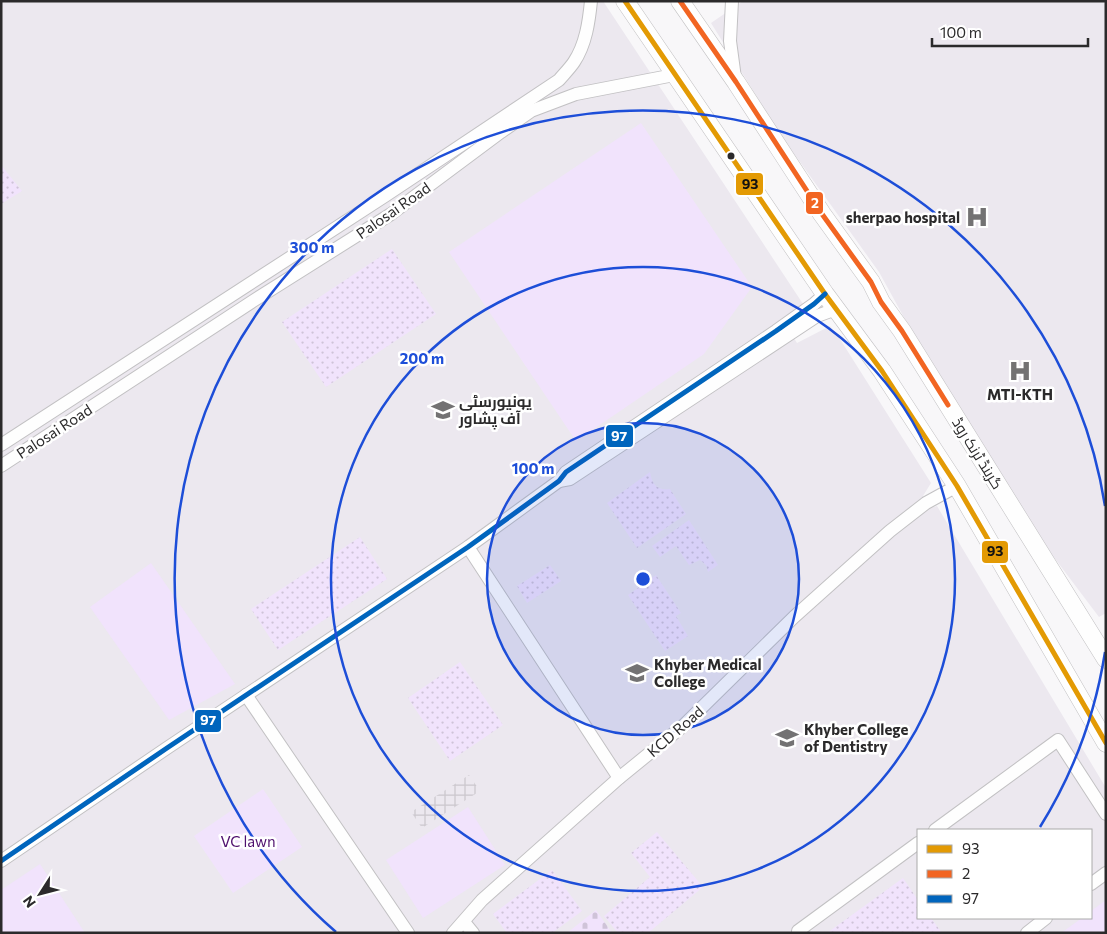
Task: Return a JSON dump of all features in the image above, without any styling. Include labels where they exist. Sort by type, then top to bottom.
[{"type":"highway","points":[[625,1],[825,294],[882,371],[956,486],[1106,742]]},
{"type":"highway","name":"گرینڈ ٹرنک روڈ","points":[[680,1],[736,82],[822,214],[871,282],[881,302],[902,331],[1105,657]]},
{"type":"highway","points":[[1081,701],[1106,731]]},
{"type":"street","points":[[1,445],[384,196],[497,127],[559,80],[574,62],[589,22],[591,1]]},
{"type":"street","points":[[732,1],[730,41],[736,82]]},
{"type":"street","name":"Palosai Road","points":[[1,466],[245,306],[391,214],[497,127],[531,111],[576,94],[674,75]]},
{"type":"street","points":[[560,482],[566,472],[776,332],[825,294]]},
{"type":"street","points":[[1,861],[468,547],[560,482],[570,479],[817,316],[836,308]]},
{"type":"street","name":"KCD Road","points":[[453,933],[482,900],[619,778],[683,726],[794,617],[890,531],[926,503],[956,486]]},
{"type":"street","points":[[468,547],[619,778]]},
{"type":"street","points":[[246,695],[408,933]]},
{"type":"street","points":[[936,829],[1058,740],[1106,814]]},
{"type":"street","points":[[800,933],[798,931],[917,844]]},
{"type":"street","points":[[1092,883],[1106,873]]},
{"type":"street","points":[[1027,933],[1045,919]]},
{"type":"street","points":[[464,922],[473,933]]},
{"type":"shaded area","name":"یونیورسٹی آف پشاور","points":[[1,1],[603,1],[807,310],[785,324],[797,343],[830,326],[838,336],[931,483],[923,496],[930,508],[937,506],[1106,788],[1106,933],[1,933]]},
{"type":"shaded area","name":"MTI-KTH","points":[[743,1],[1103,1],[1106,6],[1106,613],[1099,617],[988,470],[879,272],[782,137],[711,23]]},
{"type":"shaded area","points":[[469,775],[480,791],[422,828],[411,812]]},
{"type":"green space","points":[[641,123],[752,287],[704,354],[576,441],[449,252]]},
{"type":"green space","points":[[1,165],[22,191],[1,204]]},
{"type":"green space","points":[[392,249],[436,314],[326,387],[282,322]]},
{"type":"green space","points":[[650,472],[656,486],[662,489],[670,489],[686,514],[637,548],[607,503]]},
{"type":"green space","points":[[689,520],[718,565],[708,572],[706,565],[700,560],[689,565],[676,546],[660,557],[652,546]]},
{"type":"green space","points":[[360,537],[387,579],[278,650],[251,609]]},
{"type":"green space","points":[[151,563],[235,684],[169,720],[90,607]]},
{"type":"green space","points":[[550,565],[561,581],[527,603],[517,586]]},
{"type":"green space","points":[[656,575],[681,613],[676,616],[688,636],[665,651],[628,595]]},
{"type":"green space","points":[[460,662],[503,725],[450,761],[408,698]]},
{"type":"green space","name":"VC lawn","points":[[263,789],[302,847],[233,893],[194,836]]},
{"type":"green space","points":[[468,807],[505,865],[423,918],[386,860]]},
{"type":"green space","points":[[657,832],[703,887],[648,933],[618,933],[604,916],[650,877],[631,853]]},
{"type":"green space","points":[[40,864],[85,933],[1,933],[1,890]]},
{"type":"green space","points":[[552,870],[582,911],[552,933],[507,933],[493,914]]},
{"type":"green space","points":[[903,878],[917,899],[917,919],[932,919],[942,933],[827,933]]},
{"type":"green space","points":[[1106,900],[1106,933],[1061,933],[1081,919],[1092,919],[1092,910]]},
{"type":"green space","points":[[596,910],[612,933],[567,933]]},
{"type":"transit line","name":"93","points":[[625,1],[825,294],[882,371],[957,486],[1106,743]]},
{"type":"transit line","name":"2","points":[[680,1],[736,82],[822,214],[871,282],[881,302],[902,331],[948,405]]},
{"type":"transit line","name":"97","points":[[1,861],[468,547],[559,481],[566,472],[776,331],[825,294]]},
{"type":"place","name":"sherpao hospital","points":[[977,217]]},
{"type":"place","name":"MTI-KTH","points":[[1020,371]]},
{"type":"place","name":"یونیورسٹی آف پشاور","points":[[443,410]]},
{"type":"place","name":"Khyber Medical College","points":[[637,673]]},
{"type":"place","name":"Khyber College of Dentistry","points":[[787,738]]}]
